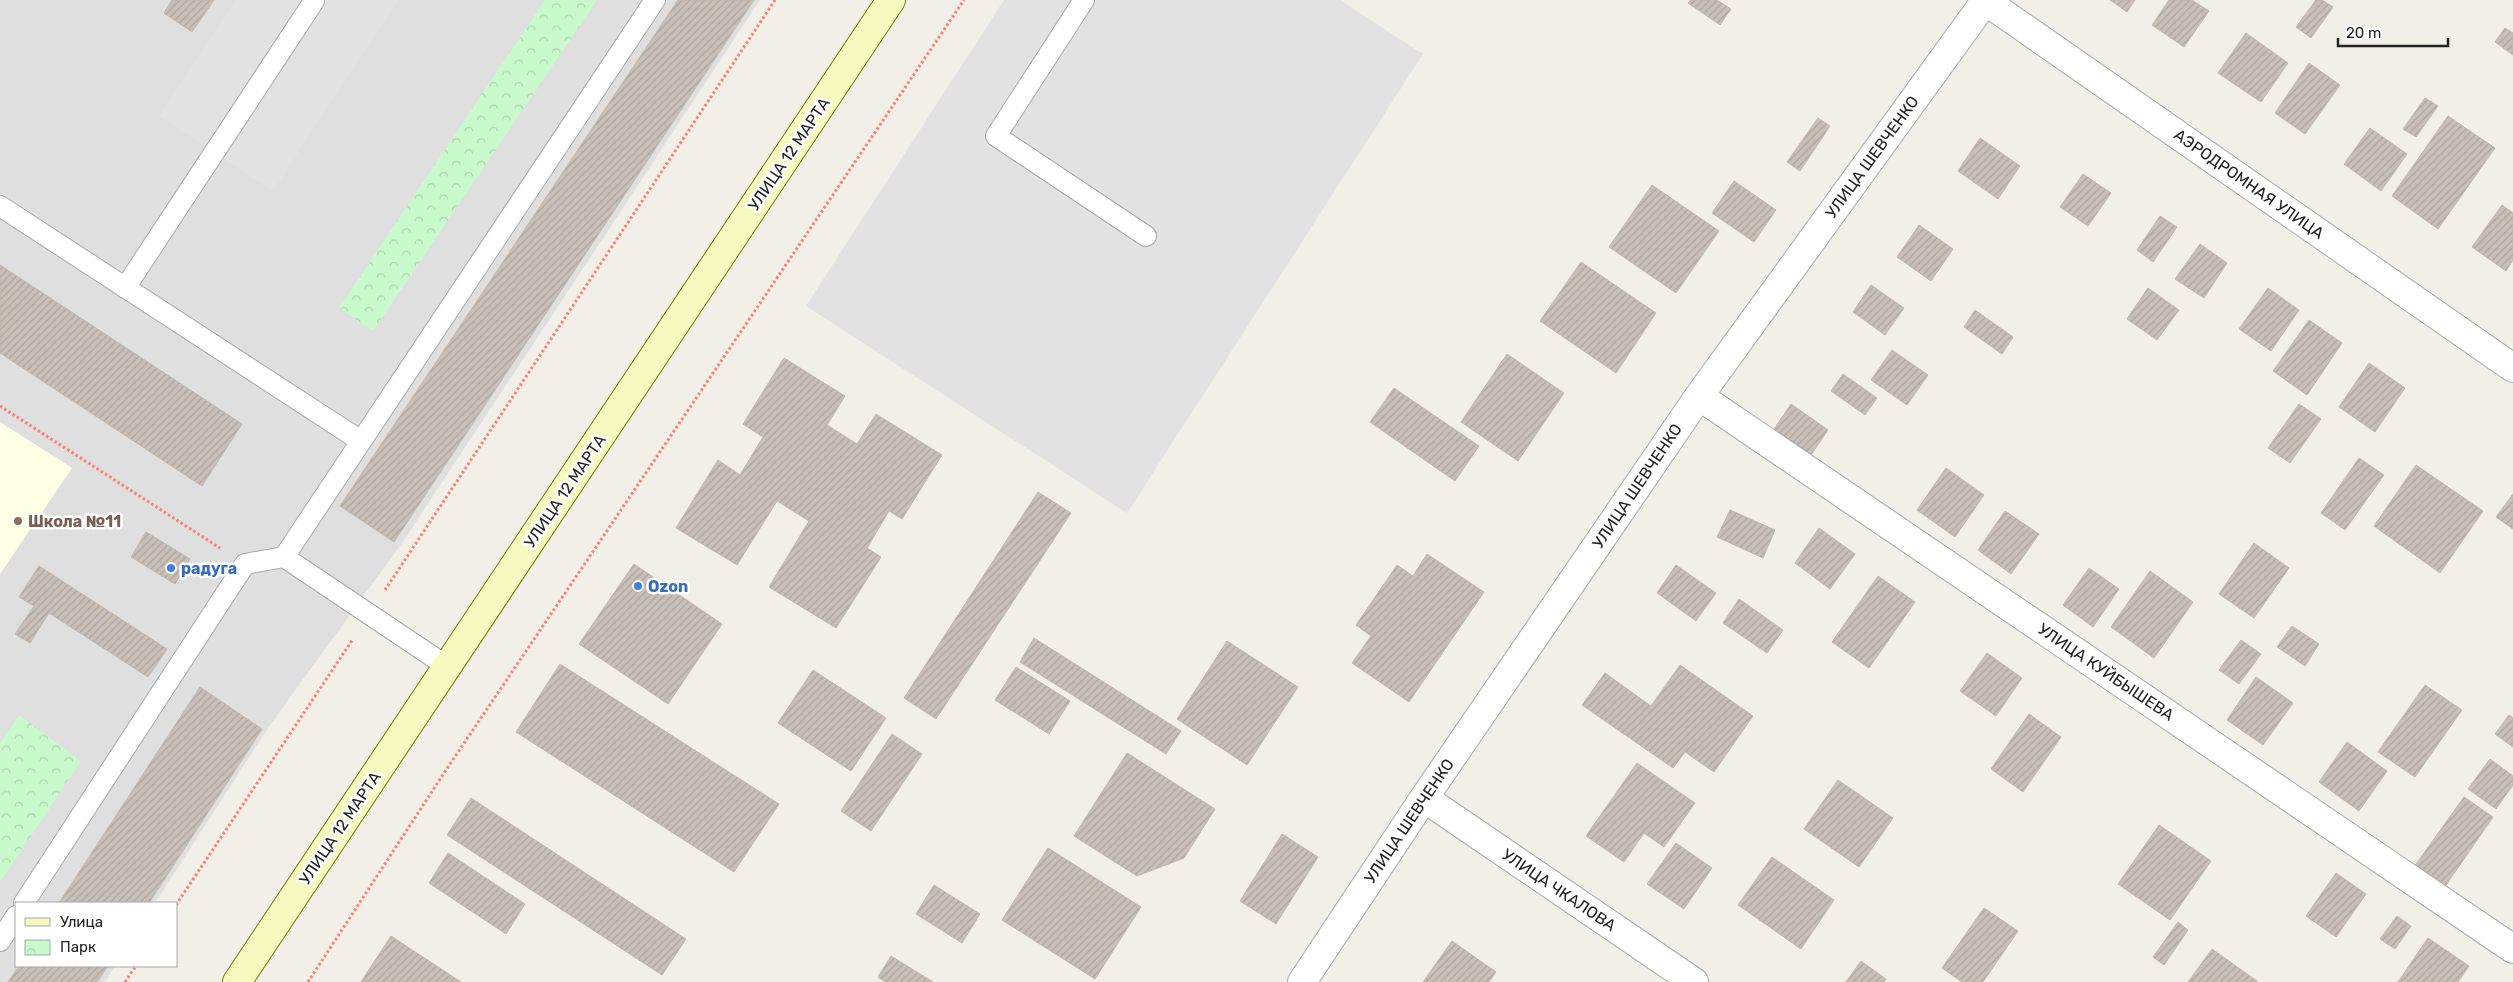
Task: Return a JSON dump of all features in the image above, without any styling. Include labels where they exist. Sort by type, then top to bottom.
[{"type":"street","name":"УЛИЦА 12 МАРТА","points":[[237,982],[891,0]]},
{"type":"street","name":"АЭРОДРОМНАЯ УЛИЦА","points":[[1985,0],[2513,368]]},
{"type":"street","name":"УЛИЦА ШЕВЧЕНКО","points":[[1302,982],[1424,798],[1699,396],[1985,0]]},
{"type":"street","name":"УЛИЦА КУЙБЫШЕВА","points":[[1699,396],[2513,949]]},
{"type":"street","name":"УЛИЦА ЧКАЛОВА","points":[[1424,798],[1694,982]]},
{"type":"lane","points":[[284,557],[654,0]]},
{"type":"lane","points":[[1084,0],[996,136],[1146,236]]},
{"type":"lane","points":[[125,288],[314,1]]},
{"type":"lane","points":[[0,206],[361,441]]},
{"type":"lane","points":[[25,902],[244,564],[284,557],[448,667]]},
{"type":"lane","points":[[0,941],[15,918]]},
{"type":"path","points":[[178,902],[775,0]]},
{"type":"path","points":[[308,982],[446,770],[964,0]]},
{"type":"path","points":[[0,406],[244,564]]},
{"type":"path","points":[[125,982],[135,967]]},
{"type":"shaded area","points":[[0,0],[760,0],[402,543],[270,725],[156,902],[15,902],[15,967],[114,967],[105,982],[0,982],[0,574],[71,468],[0,422]]},
{"type":"shaded area","points":[[235,0],[398,0],[273,191],[159,116]]},
{"type":"shaded area","points":[[1004,0],[1340,0],[1423,54],[1127,513],[806,306]]},
{"type":"shaded area","name":"Школа №11","points":[[0,422],[72,468],[0,574]]},
{"type":"green space","points":[[545,0],[597,0],[373,331],[339,308]]},
{"type":"green space","points":[[19,715],[81,761],[0,882],[0,744]]},
{"type":"building","points":[[172,0],[214,0],[192,32],[164,13]]},
{"type":"building","points":[[678,0],[754,0],[394,542],[340,506]]},
{"type":"building","points":[[1691,0],[1717,0],[1731,9],[1720,25],[1688,3]]},
{"type":"building","points":[[2110,0],[2135,0],[2127,12]]},
{"type":"building","points":[[2169,0],[2192,0],[2209,11],[2184,47],[2152,25]]},
{"type":"building","points":[[2316,0],[2322,0],[2333,7],[2311,38],[2296,27]]},
{"type":"building","points":[[2505,28],[2513,33],[2513,55],[2495,42]]},
{"type":"building","points":[[2246,33],[2288,63],[2261,102],[2218,73]]},
{"type":"building","points":[[2309,63],[2340,85],[2305,134],[2275,113]]},
{"type":"building","points":[[2425,98],[2438,106],[2416,137],[2403,129]]},
{"type":"building","points":[[2448,116],[2495,148],[2438,229],[2392,196]]},
{"type":"building","points":[[1818,118],[1830,126],[1800,171],[1787,162]]},
{"type":"building","points":[[2370,128],[2407,154],[2381,191],[2344,164]]},
{"type":"building","points":[[1980,138],[2020,166],[1998,199],[1958,171]]},
{"type":"building","points":[[2083,174],[2111,193],[2088,226],[2060,207]]},
{"type":"building","points":[[1734,181],[1776,210],[1754,242],[1712,213]]},
{"type":"building","points":[[1652,185],[1719,231],[1676,293],[1609,247]]},
{"type":"building","points":[[2502,205],[2513,213],[2513,260],[2506,271],[2472,247]]},
{"type":"building","points":[[2160,216],[2177,227],[2153,262],[2137,250]]},
{"type":"building","points":[[1919,225],[1953,249],[1931,281],[1897,257]]},
{"type":"building","points":[[2200,244],[2227,263],[2204,298],[2175,279]]},
{"type":"building","points":[[1581,262],[1656,313],[1616,373],[1540,321]]},
{"type":"building","points":[[0,265],[242,424],[202,486],[0,353]]},
{"type":"building","points":[[1871,285],[1904,308],[1885,335],[1853,312]]},
{"type":"building","points":[[2148,288],[2179,310],[2157,340],[2127,319]]},
{"type":"building","points":[[2268,288],[2299,310],[2271,351],[2239,329]]},
{"type":"building","points":[[1975,310],[2013,337],[2002,354],[1964,327]]},
{"type":"building","points":[[2309,320],[2342,343],[2307,395],[2273,371]]},
{"type":"building","points":[[1892,350],[1928,375],[1907,405],[1871,380]]},
{"type":"building","points":[[1507,354],[1564,393],[1518,461],[1461,422]]},
{"type":"building","points":[[784,358],[845,396],[827,425],[857,444],[876,414],[942,455],[902,519],[889,511],[867,548],[881,557],[836,628],[769,587],[809,521],[777,501],[737,565],[676,528],[718,460],[740,475],[763,437],[743,424]]},
{"type":"building","points":[[2369,363],[2405,388],[2375,432],[2339,407]]},
{"type":"building","points":[[1843,374],[1877,398],[1865,415],[1831,391]]},
{"type":"building","points":[[1394,388],[1479,446],[1455,481],[1370,422]]},
{"type":"building","points":[[1791,404],[1828,430],[1809,458],[1772,432]]},
{"type":"building","points":[[2299,404],[2321,419],[2290,463],[2268,448]]},
{"type":"building","points":[[2359,458],[2384,475],[2345,530],[2321,513]]},
{"type":"building","points":[[2416,465],[2483,511],[2440,573],[2374,526]]},
{"type":"building","points":[[1946,468],[1984,495],[1955,537],[1917,510]]},
{"type":"building","points":[[1038,492],[1071,513],[936,719],[904,698]]},
{"type":"building","points":[[2513,494],[2513,529],[2496,517]]},
{"type":"building","points":[[1730,510],[1775,530],[1763,558],[1717,537]]},
{"type":"building","points":[[2005,511],[2039,534],[2011,574],[1978,550]]},
{"type":"building","points":[[1819,528],[1855,554],[1830,589],[1795,563]]},
{"type":"building","points":[[146,532],[190,559],[175,584],[131,557]]},
{"type":"building","points":[[2254,543],[2289,568],[2254,618],[2219,594]]},
{"type":"building","points":[[1427,554],[1484,592],[1409,702],[1352,663],[1371,636],[1356,625],[1397,565],[1413,576]]},
{"type":"building","points":[[634,564],[722,624],[668,704],[579,644]]},
{"type":"building","points":[[1676,565],[1716,593],[1696,621],[1657,593]]},
{"type":"building","points":[[39,566],[167,649],[148,677],[49,613],[30,643],[15,634],[34,606],[19,597]]},
{"type":"building","points":[[2089,568],[2119,589],[2093,627],[2063,605]]},
{"type":"building","points":[[2150,571],[2193,602],[2154,658],[2111,627]]},
{"type":"building","points":[[1878,576],[1915,602],[1869,668],[1832,642]]},
{"type":"building","points":[[1739,599],[1783,630],[1767,653],[1723,623]]},
{"type":"building","points":[[2292,626],[2319,644],[2305,666],[2277,647]]},
{"type":"building","points":[[1034,638],[1181,731],[1166,754],[1020,662]]},
{"type":"building","points":[[2241,640],[2261,654],[2239,684],[2219,670]]},
{"type":"building","points":[[1227,641],[1298,687],[1247,765],[1177,719]]},
{"type":"building","points":[[1987,653],[2022,678],[1996,716],[1960,691]]},
{"type":"building","points":[[560,664],[779,804],[734,872],[516,732]]},
{"type":"building","points":[[1680,665],[1753,716],[1714,772],[1685,752],[1673,768],[1582,705],[1605,673],[1651,706]]},
{"type":"building","points":[[1016,667],[1070,701],[1049,734],[995,700]]},
{"type":"building","points":[[813,670],[886,718],[851,771],[778,723]]},
{"type":"building","points":[[2256,677],[2293,703],[2263,745],[2227,720]]},
{"type":"building","points":[[2425,685],[2462,710],[2415,777],[2378,752]]},
{"type":"building","points":[[200,687],[262,729],[150,902],[60,902]]},
{"type":"building","points":[[2029,714],[2061,737],[2023,792],[1991,769]]},
{"type":"building","points":[[2509,715],[2513,718],[2513,747],[2495,734]]},
{"type":"building","points":[[892,734],[922,754],[871,831],[841,811]]},
{"type":"building","points":[[2347,742],[2387,771],[2359,811],[2319,782]]},
{"type":"building","points":[[1127,753],[1215,809],[1184,858],[1137,876],[1074,836]]},
{"type":"building","points":[[2490,759],[2513,776],[2513,785],[2496,809],[2468,789]]},
{"type":"building","points":[[1637,763],[1695,803],[1664,847],[1644,833],[1624,862],[1586,836]]},
{"type":"building","points":[[1838,780],[1893,818],[1859,867],[1804,829]]},
{"type":"building","points":[[2464,797],[2493,817],[2444,888],[2414,867]]},
{"type":"building","points":[[471,798],[686,939],[662,975],[447,835]]},
{"type":"building","points":[[2159,825],[2211,861],[2170,920],[2118,884]]},
{"type":"building","points":[[1282,834],[1318,857],[1276,924],[1240,901]]},
{"type":"building","points":[[1676,843],[1712,868],[1684,909],[1647,884]]},
{"type":"building","points":[[1048,848],[1141,907],[1095,979],[1002,920]]},
{"type":"building","points":[[448,853],[525,904],[506,934],[429,883]]},
{"type":"building","points":[[1772,857],[1834,900],[1801,949],[1738,905]]},
{"type":"building","points":[[2336,873],[2366,894],[2336,937],[2306,916]]},
{"type":"building","points":[[934,885],[980,914],[962,943],[916,914]]},
{"type":"building","points":[[1984,908],[2018,931],[1983,982],[1962,982],[1942,968]]},
{"type":"building","points":[[2397,916],[2411,926],[2395,949],[2380,939]]},
{"type":"building","points":[[2178,922],[2188,930],[2164,965],[2153,957]]},
{"type":"building","points":[[391,936],[461,982],[361,982]]},
{"type":"building","points":[[2428,938],[2469,966],[2458,982],[2398,982]]},
{"type":"building","points":[[1452,941],[1496,972],[1489,982],[1423,982]]},
{"type":"building","points":[[2212,949],[2257,981],[2257,982],[2188,982]]},
{"type":"building","points":[[891,956],[933,982],[885,982],[878,977]]},
{"type":"building","points":[[1861,961],[1886,979],[1884,982],[1846,982]]},
{"type":"building","points":[[18,967],[107,967],[97,982],[8,982]]},
{"type":"place","name":"Школа №11","points":[[18,521]]},
{"type":"place","name":"радуга","points":[[171,568]]},
{"type":"place","name":"Ozon","points":[[638,586]]}]
